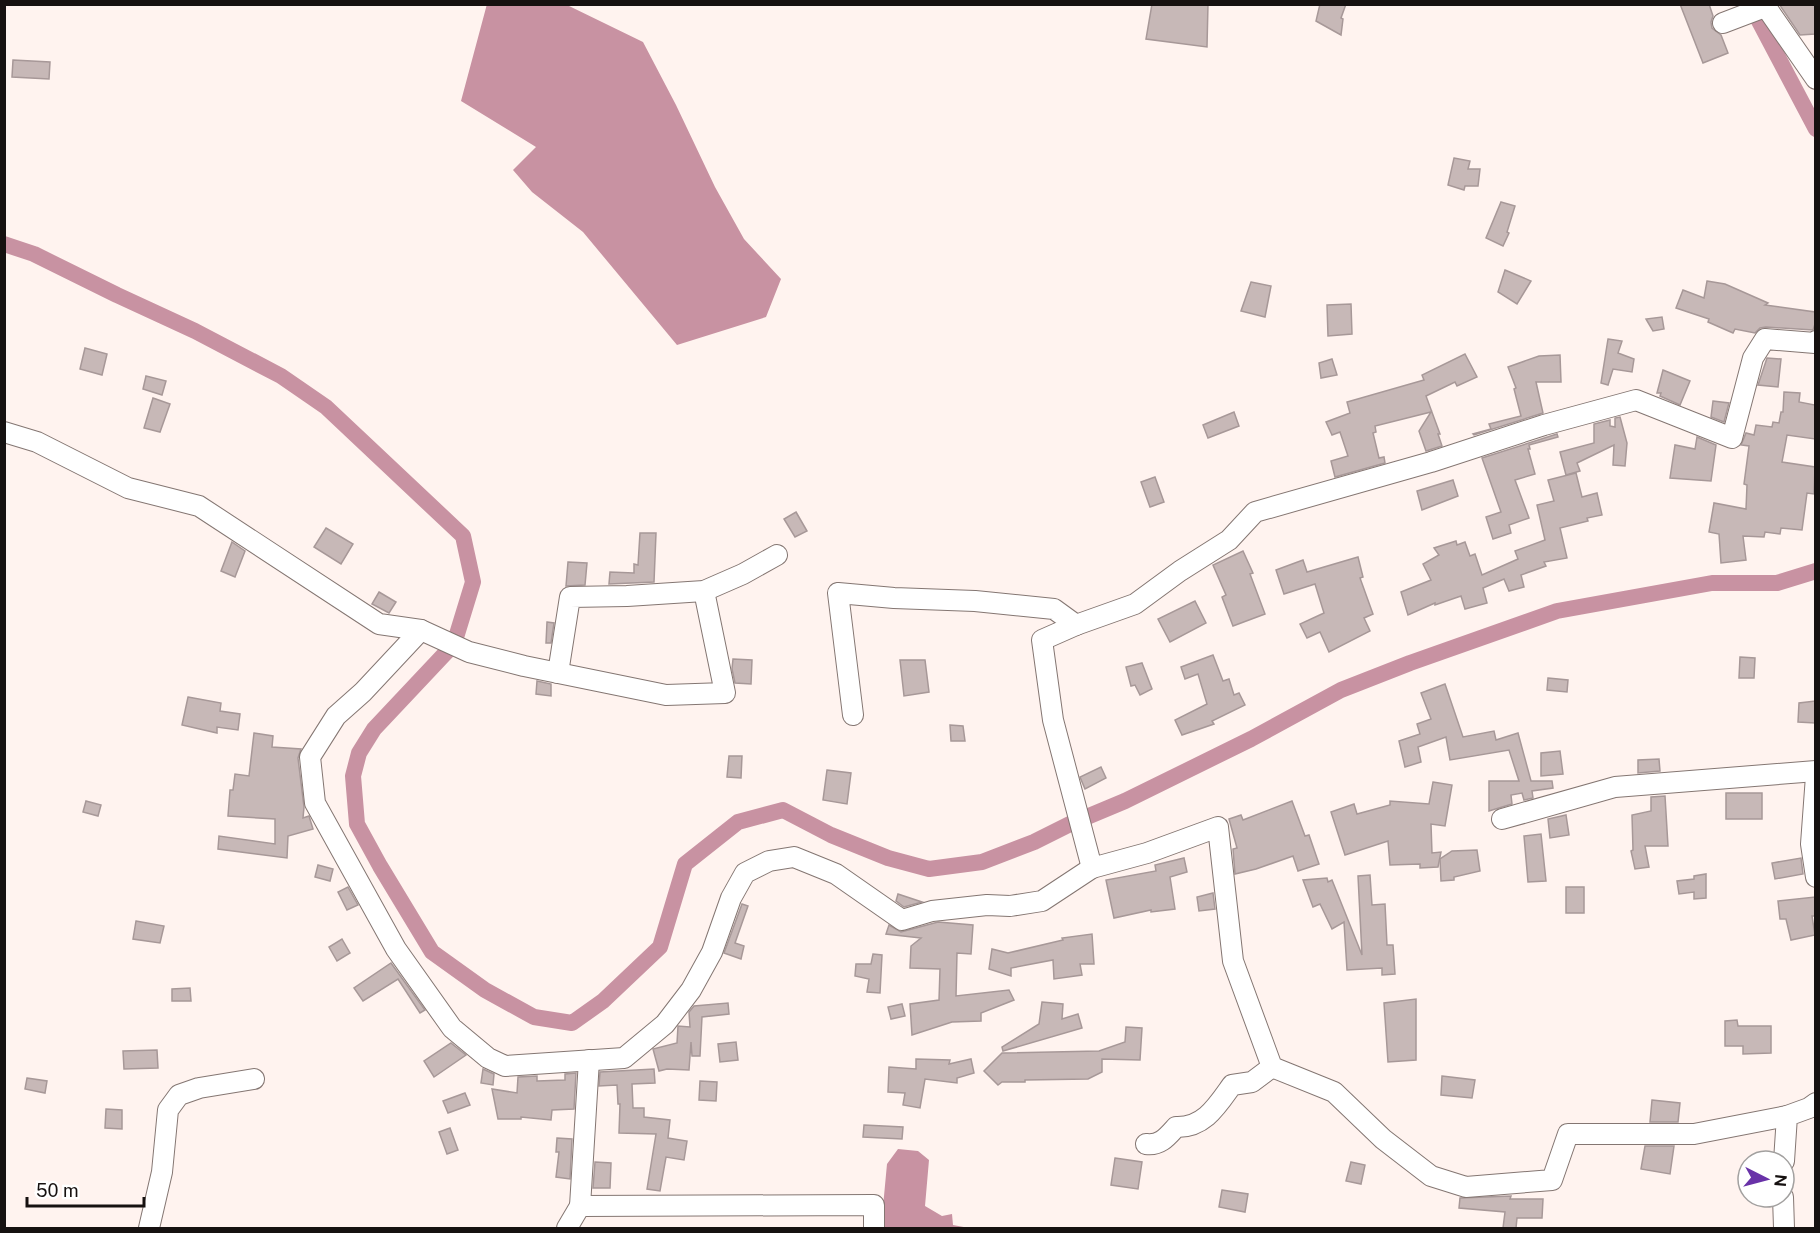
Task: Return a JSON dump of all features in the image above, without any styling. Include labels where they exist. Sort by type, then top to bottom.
[{"type":"street","points":[[1729,20],[1761,8],[1815,79]]},
{"type":"street","points":[[1092,868],[1053,720],[1042,640],[1135,604],[1180,571],[1229,540],[1255,513],[1431,462],[1544,425],[1636,400],[1732,438],[1753,358],[1765,339],[1815,343],[1815,340]]},
{"type":"street","points":[[4,432],[37,442],[128,488],[199,506],[379,624],[421,630],[469,652],[558,674],[666,695],[725,693],[704,591]]},
{"type":"street","points":[[558,674],[570,597],[704,591],[743,574],[777,555]]},
{"type":"street","points":[[853,715],[838,592],[1054,609],[1076,625]]},
{"type":"street","points":[[421,630],[363,692],[336,716],[315,749],[310,758],[315,803],[396,949],[452,1028],[488,1058],[505,1066],[624,1058],[665,1024],[692,990],[712,952],[731,898],[745,873],[769,861],[794,857],[836,874],[902,920],[932,911],[987,905],[1010,906],[1041,900],[1092,868],[1147,853],[1218,827],[1233,961],[1272,1067],[1334,1092],[1383,1139],[1431,1176],[1466,1188],[1552,1180],[1568,1134],[1694,1134],[1787,1116],[1809,1108],[1815,1103]]},
{"type":"street","points":[[1502,819],[1615,787],[1815,771]]},
{"type":"street","points":[[1815,776],[1810,844],[1815,877]]},
{"type":"street","points":[[567,1228],[580,1206],[589,1060]]},
{"type":"street","points":[[1146,1144],[1163,1141],[1176,1127],[1189,1127],[1200,1122],[1214,1110],[1232,1085],[1252,1082],[1272,1067]]},
{"type":"street","points":[[149,1228],[162,1172],[168,1110],[179,1095],[199,1088],[254,1079]]},
{"type":"street","points":[[1785,1149],[1787,1116]]},
{"type":"street","points":[[580,1206],[874,1205],[874,1228]]},
{"type":"street","points":[[1783,1209],[1784,1228]]},
{"type":"shaded area","points":[[487,4],[567,5],[643,42],[715,187],[744,239],[781,279],[766,317],[677,345],[583,232],[532,192],[513,170],[536,147],[461,101]]},
{"type":"shaded area","points":[[898,1149],[918,1151],[929,1160],[925,1206],[942,1216],[952,1214],[953,1225],[969,1228],[881,1228],[887,1164]]},
{"type":"building","points":[[1152,4],[1208,4],[1207,47],[1146,39]]},
{"type":"building","points":[[1320,4],[1346,4],[1341,18],[1343,19],[1341,35],[1316,21]]},
{"type":"building","points":[[1680,4],[1709,4],[1713,16],[1712,28],[1721,35],[1728,53],[1703,63]]},
{"type":"building","points":[[1779,4],[1815,4],[1815,34],[1800,35]]},
{"type":"building","points":[[13,60],[50,62],[49,79],[12,77]]},
{"type":"building","points":[[1454,158],[1470,161],[1468,169],[1480,169],[1478,186],[1465,186],[1464,190],[1448,185]]},
{"type":"building","points":[[1501,202],[1515,206],[1507,232],[1509,233],[1503,246],[1486,238]]},
{"type":"building","points":[[1505,270],[1531,281],[1517,304],[1498,292]]},
{"type":"building","points":[[1707,281],[1725,284],[1768,303],[1765,305],[1815,312],[1813,330],[1766,327],[1760,328],[1755,333],[1735,329],[1733,333],[1708,322],[1709,319],[1676,308],[1683,290],[1704,298]]},
{"type":"building","points":[[1251,282],[1271,286],[1265,317],[1241,311]]},
{"type":"building","points":[[1351,304],[1352,334],[1328,336],[1327,305]]},
{"type":"building","points":[[1662,317],[1664,329],[1653,331],[1646,319]]},
{"type":"building","points":[[1608,339],[1622,341],[1618,353],[1634,359],[1632,372],[1613,369],[1608,385],[1601,383]]},
{"type":"building","points":[[85,348],[107,354],[102,375],[80,369]]},
{"type":"building","points":[[1465,354],[1477,377],[1457,386],[1455,382],[1426,396],[1442,446],[1426,451],[1419,431],[1431,412],[1375,426],[1376,432],[1373,433],[1379,458],[1384,457],[1385,463],[1335,477],[1331,461],[1348,456],[1340,432],[1332,435],[1326,422],[1350,413],[1347,402],[1424,380],[1422,375]]},
{"type":"building","points":[[1560,355],[1561,382],[1536,382],[1543,413],[1474,435],[1473,434],[1491,429],[1489,424],[1521,416],[1514,389],[1516,388],[1508,367],[1539,356]]},
{"type":"building","points":[[1767,358],[1781,359],[1778,387],[1758,385]]},
{"type":"building","points":[[1332,359],[1337,375],[1321,378],[1319,363]]},
{"type":"building","points":[[1663,370],[1690,381],[1680,405],[1660,396],[1661,393],[1657,393]]},
{"type":"building","points":[[146,376],[166,381],[162,395],[143,389]]},
{"type":"building","points":[[1784,392],[1800,393],[1799,402],[1815,405],[1815,439],[1787,435],[1782,462],[1815,467],[1814,494],[1807,493],[1802,530],[1781,528],[1780,534],[1765,532],[1764,537],[1743,536],[1746,560],[1721,563],[1719,534],[1709,532],[1714,503],[1746,509],[1747,485],[1744,484],[1749,446],[1741,445],[1746,433],[1754,435],[1756,425],[1772,427],[1773,422],[1779,423],[1781,412],[1783,412]]},
{"type":"building","points":[[153,398],[170,404],[160,432],[144,428]]},
{"type":"building","points":[[1713,401],[1729,403],[1724,422],[1711,417]]},
{"type":"building","points":[[1234,412],[1239,426],[1208,438],[1203,425]]},
{"type":"building","points":[[1620,417],[1627,443],[1625,466],[1613,465],[1614,445],[1577,463],[1580,471],[1566,475],[1560,452],[1594,443],[1594,424],[1610,420],[1610,426],[1615,427],[1615,418]]},
{"type":"building","points":[[1557,434],[1558,437],[1529,445],[1535,474],[1515,480],[1529,518],[1509,525],[1511,533],[1493,539],[1486,517],[1501,512],[1482,458]]},
{"type":"building","points":[[1697,437],[1716,445],[1711,481],[1670,478],[1675,445],[1695,449]]},
{"type":"building","points":[[1576,473],[1582,497],[1597,493],[1602,515],[1560,528],[1567,558],[1544,562],[1546,566],[1521,575],[1524,587],[1509,591],[1504,579],[1483,588],[1487,603],[1465,609],[1461,596],[1435,605],[1435,603],[1408,615],[1401,592],[1431,580],[1423,564],[1439,555],[1434,548],[1456,541],[1457,545],[1465,542],[1470,556],[1475,554],[1482,575],[1518,559],[1515,551],[1545,540],[1537,505],[1554,501],[1548,480]]},
{"type":"building","points":[[1155,477],[1164,502],[1150,507],[1141,482]]},
{"type":"building","points":[[1453,480],[1458,496],[1422,510],[1417,491]]},
{"type":"building","points":[[796,512],[807,531],[795,537],[784,519]]},
{"type":"building","points":[[326,528],[353,544],[341,564],[314,547]]},
{"type":"building","points":[[640,533],[656,533],[654,582],[609,584],[610,572],[634,573],[634,564],[638,565]]},
{"type":"building","points":[[232,542],[245,551],[235,577],[221,571]]},
{"type":"building","points":[[1243,551],[1253,573],[1250,574],[1265,614],[1233,626],[1222,597],[1226,595],[1213,565]]},
{"type":"building","points":[[1358,557],[1363,577],[1360,578],[1373,614],[1364,618],[1370,631],[1329,652],[1320,632],[1307,638],[1300,624],[1324,613],[1315,584],[1284,594],[1276,570],[1303,560],[1307,572]]},
{"type":"building","points":[[568,562],[587,563],[585,585],[566,586]]},
{"type":"building","points":[[379,592],[396,602],[389,613],[372,604]]},
{"type":"building","points":[[1195,601],[1206,623],[1170,642],[1158,619]]},
{"type":"building","points":[[547,622],[554,623],[551,643],[546,643]]},
{"type":"building","points":[[1213,655],[1223,681],[1229,679],[1234,695],[1239,693],[1245,705],[1212,721],[1214,724],[1182,735],[1175,720],[1207,704],[1198,674],[1185,679],[1181,667]]},
{"type":"building","points":[[1740,657],[1755,658],[1754,678],[1739,678]]},
{"type":"building","points":[[733,659],[752,660],[751,684],[735,683],[732,669]]},
{"type":"building","points":[[900,660],[925,660],[929,692],[904,696]]},
{"type":"building","points":[[1142,663],[1152,689],[1140,695],[1135,685],[1131,686],[1126,667]]},
{"type":"building","points":[[1548,678],[1568,680],[1567,692],[1547,690]]},
{"type":"building","points":[[537,681],[551,684],[551,696],[536,694]]},
{"type":"building","points":[[1445,684],[1463,737],[1494,731],[1496,740],[1518,733],[1531,781],[1552,781],[1553,788],[1532,791],[1533,798],[1524,800],[1522,793],[1511,795],[1512,804],[1489,811],[1489,781],[1519,781],[1509,750],[1450,760],[1446,737],[1418,747],[1421,762],[1405,767],[1399,741],[1420,734],[1417,724],[1431,719],[1421,693]]},
{"type":"building","points":[[188,697],[221,703],[220,711],[240,714],[238,730],[217,727],[217,733],[182,725]]},
{"type":"building","points":[[1815,701],[1815,723],[1798,722],[1799,703]]},
{"type":"building","points":[[950,725],[963,726],[965,741],[951,741]]},
{"type":"building","points":[[254,733],[273,736],[272,747],[301,749],[298,758],[304,807],[303,818],[309,816],[313,829],[288,836],[287,858],[218,849],[219,836],[275,844],[275,819],[228,816],[230,790],[233,790],[235,774],[249,776]]},
{"type":"building","points":[[1560,751],[1563,774],[1541,776],[1541,753]]},
{"type":"building","points":[[729,756],[742,756],[741,778],[727,777]]},
{"type":"building","points":[[1659,759],[1660,771],[1638,773],[1638,760]]},
{"type":"building","points":[[1101,767],[1106,778],[1085,789],[1080,777]]},
{"type":"building","points":[[827,770],[851,773],[847,804],[823,800]]},
{"type":"building","points":[[1433,782],[1452,785],[1445,826],[1431,824],[1432,853],[1441,852],[1438,867],[1420,868],[1420,864],[1390,865],[1388,841],[1345,855],[1331,812],[1354,804],[1357,814],[1390,805],[1390,801],[1429,804]]},
{"type":"building","points":[[1726,793],[1762,793],[1762,819],[1726,819]]},
{"type":"building","points":[[1665,796],[1668,846],[1645,846],[1649,867],[1635,869],[1631,851],[1633,850],[1632,815],[1651,811],[1651,797]]},
{"type":"building","points":[[86,801],[101,805],[98,816],[83,812]]},
{"type":"building","points":[[1292,801],[1305,836],[1309,835],[1319,864],[1298,871],[1293,856],[1235,874],[1233,849],[1237,848],[1229,819],[1241,815],[1243,820]]},
{"type":"building","points":[[1566,815],[1569,835],[1550,838],[1548,819]]},
{"type":"building","points":[[1541,834],[1546,881],[1528,882],[1524,836]]},
{"type":"building","points":[[1477,850],[1480,871],[1454,877],[1454,880],[1441,881],[1440,859],[1452,851]]},
{"type":"building","points":[[1184,858],[1187,872],[1170,877],[1175,909],[1151,912],[1151,910],[1114,918],[1106,880],[1156,871],[1155,865]]},
{"type":"building","points":[[1801,858],[1803,874],[1775,879],[1772,863]]},
{"type":"building","points":[[318,865],[333,869],[330,881],[315,877]]},
{"type":"building","points":[[1706,874],[1706,898],[1694,899],[1694,892],[1679,894],[1677,881],[1694,879],[1694,876]]},
{"type":"building","points":[[1370,875],[1372,905],[1385,904],[1387,945],[1393,945],[1395,974],[1382,975],[1382,968],[1347,970],[1344,922],[1332,929],[1320,904],[1313,907],[1303,880],[1327,878],[1328,882],[1332,880],[1362,955],[1358,876]]},
{"type":"building","points":[[348,887],[358,905],[347,910],[338,892]]},
{"type":"building","points":[[1566,887],[1584,887],[1584,913],[1566,913]]},
{"type":"building","points":[[1213,893],[1215,909],[1199,911],[1197,897]]},
{"type":"building","points":[[898,894],[922,902],[904,907],[896,901]]},
{"type":"building","points":[[1815,897],[1815,916],[1812,916],[1815,935],[1791,940],[1786,919],[1780,919],[1778,901]]},
{"type":"building","points":[[742,904],[748,906],[735,943],[744,946],[741,959],[724,953]]},
{"type":"building","points":[[136,921],[164,926],[160,943],[133,939]]},
{"type":"building","points":[[938,922],[973,925],[971,954],[957,953],[956,996],[1009,990],[1014,1000],[981,1013],[981,1021],[952,1022],[912,1035],[910,1004],[939,1000],[940,969],[910,968],[911,946],[921,938],[886,934],[889,925],[901,932]]},
{"type":"building","points":[[1092,934],[1094,964],[1080,964],[1082,975],[1054,979],[1053,960],[1011,968],[1011,976],[989,969],[992,949],[1008,953],[1063,940],[1062,938]]},
{"type":"building","points":[[342,939],[350,953],[337,961],[329,947]]},
{"type":"building","points":[[873,954],[882,955],[880,993],[867,992],[869,979],[855,976],[856,964],[871,964]]},
{"type":"building","points":[[391,963],[425,1010],[420,1013],[398,979],[363,1001],[354,988]]},
{"type":"building","points":[[190,988],[191,1001],[172,1001],[172,989]]},
{"type":"building","points":[[1416,999],[1416,1060],[1388,1062],[1384,1003]]},
{"type":"building","points":[[1042,1002],[1063,1004],[1062,1019],[1078,1014],[1082,1028],[1003,1051],[1002,1047],[1039,1024]]},
{"type":"building","points":[[728,1003],[729,1014],[702,1017],[700,1056],[692,1056],[691,1042],[689,1070],[659,1071],[653,1049],[677,1043],[678,1026],[690,1027],[689,1012],[694,1006]]},
{"type":"building","points":[[902,1004],[905,1016],[891,1019],[888,1007]]},
{"type":"building","points":[[1737,1020],[1738,1026],[1771,1026],[1771,1053],[1743,1054],[1743,1046],[1725,1046],[1725,1021]]},
{"type":"building","points":[[1126,1027],[1142,1028],[1140,1060],[1102,1059],[1102,1072],[1088,1079],[1025,1080],[1025,1082],[1002,1082],[998,1085],[984,1071],[1002,1053],[1099,1051],[1125,1042]]},
{"type":"building","points":[[736,1042],[738,1060],[720,1062],[718,1044]]},
{"type":"building","points":[[451,1043],[466,1055],[434,1077],[424,1061]]},
{"type":"building","points":[[157,1050],[158,1068],[124,1069],[123,1051]]},
{"type":"building","points":[[916,1059],[950,1060],[949,1064],[971,1059],[974,1073],[957,1078],[957,1083],[925,1079],[920,1108],[903,1105],[905,1093],[888,1092],[889,1067],[916,1069]]},
{"type":"building","points":[[483,1069],[494,1074],[493,1085],[481,1083]]},
{"type":"building","points":[[654,1069],[655,1083],[632,1084],[633,1108],[644,1108],[644,1117],[670,1120],[668,1138],[687,1141],[684,1160],[666,1157],[660,1191],[647,1189],[656,1134],[619,1133],[620,1104],[618,1104],[617,1085],[599,1086],[600,1072]]},
{"type":"building","points":[[576,1073],[574,1109],[552,1110],[551,1120],[521,1117],[521,1119],[498,1119],[492,1089],[517,1093],[518,1077],[537,1076],[537,1081],[565,1080],[565,1074]]},
{"type":"building","points":[[1442,1076],[1475,1080],[1472,1098],[1441,1095]]},
{"type":"building","points":[[27,1078],[47,1081],[45,1093],[25,1089]]},
{"type":"building","points":[[700,1081],[717,1082],[716,1101],[699,1100]]},
{"type":"building","points":[[465,1093],[470,1105],[448,1113],[443,1101]]},
{"type":"building","points":[[1652,1100],[1680,1103],[1678,1122],[1650,1122]]},
{"type":"building","points":[[106,1109],[122,1110],[122,1129],[105,1128]]},
{"type":"building","points":[[864,1125],[903,1127],[902,1139],[863,1137]]},
{"type":"building","points":[[450,1128],[458,1150],[447,1154],[439,1132]]},
{"type":"building","points":[[557,1138],[572,1139],[570,1179],[556,1177],[559,1152],[556,1152]]},
{"type":"building","points":[[1645,1146],[1674,1146],[1670,1174],[1641,1169]]},
{"type":"building","points":[[1115,1158],[1142,1162],[1138,1189],[1111,1185]]},
{"type":"building","points":[[595,1162],[611,1163],[610,1188],[593,1188]]},
{"type":"building","points":[[1351,1162],[1365,1165],[1361,1184],[1346,1181]]},
{"type":"building","points":[[1222,1190],[1248,1194],[1245,1212],[1219,1207]]},
{"type":"building","points":[[1511,1196],[1510,1199],[1543,1199],[1542,1218],[1517,1218],[1516,1228],[1503,1228],[1505,1212],[1459,1208],[1460,1198]]},
{"type":"waterway","points":[[1750,4],[1816,129]]},
{"type":"waterway","points":[[4,244],[34,254],[195,331],[281,376],[326,407],[463,536],[473,582],[454,644],[374,729],[359,753],[353,776],[357,824],[432,952],[485,990],[534,1017],[572,1023],[603,1001],[660,947],[685,864],[738,822],[783,810],[831,835],[888,858],[929,869],[982,862],[1034,842],[1125,801],[1251,739],[1341,690],[1557,611],[1712,583],[1777,583],[1816,571]]}]
